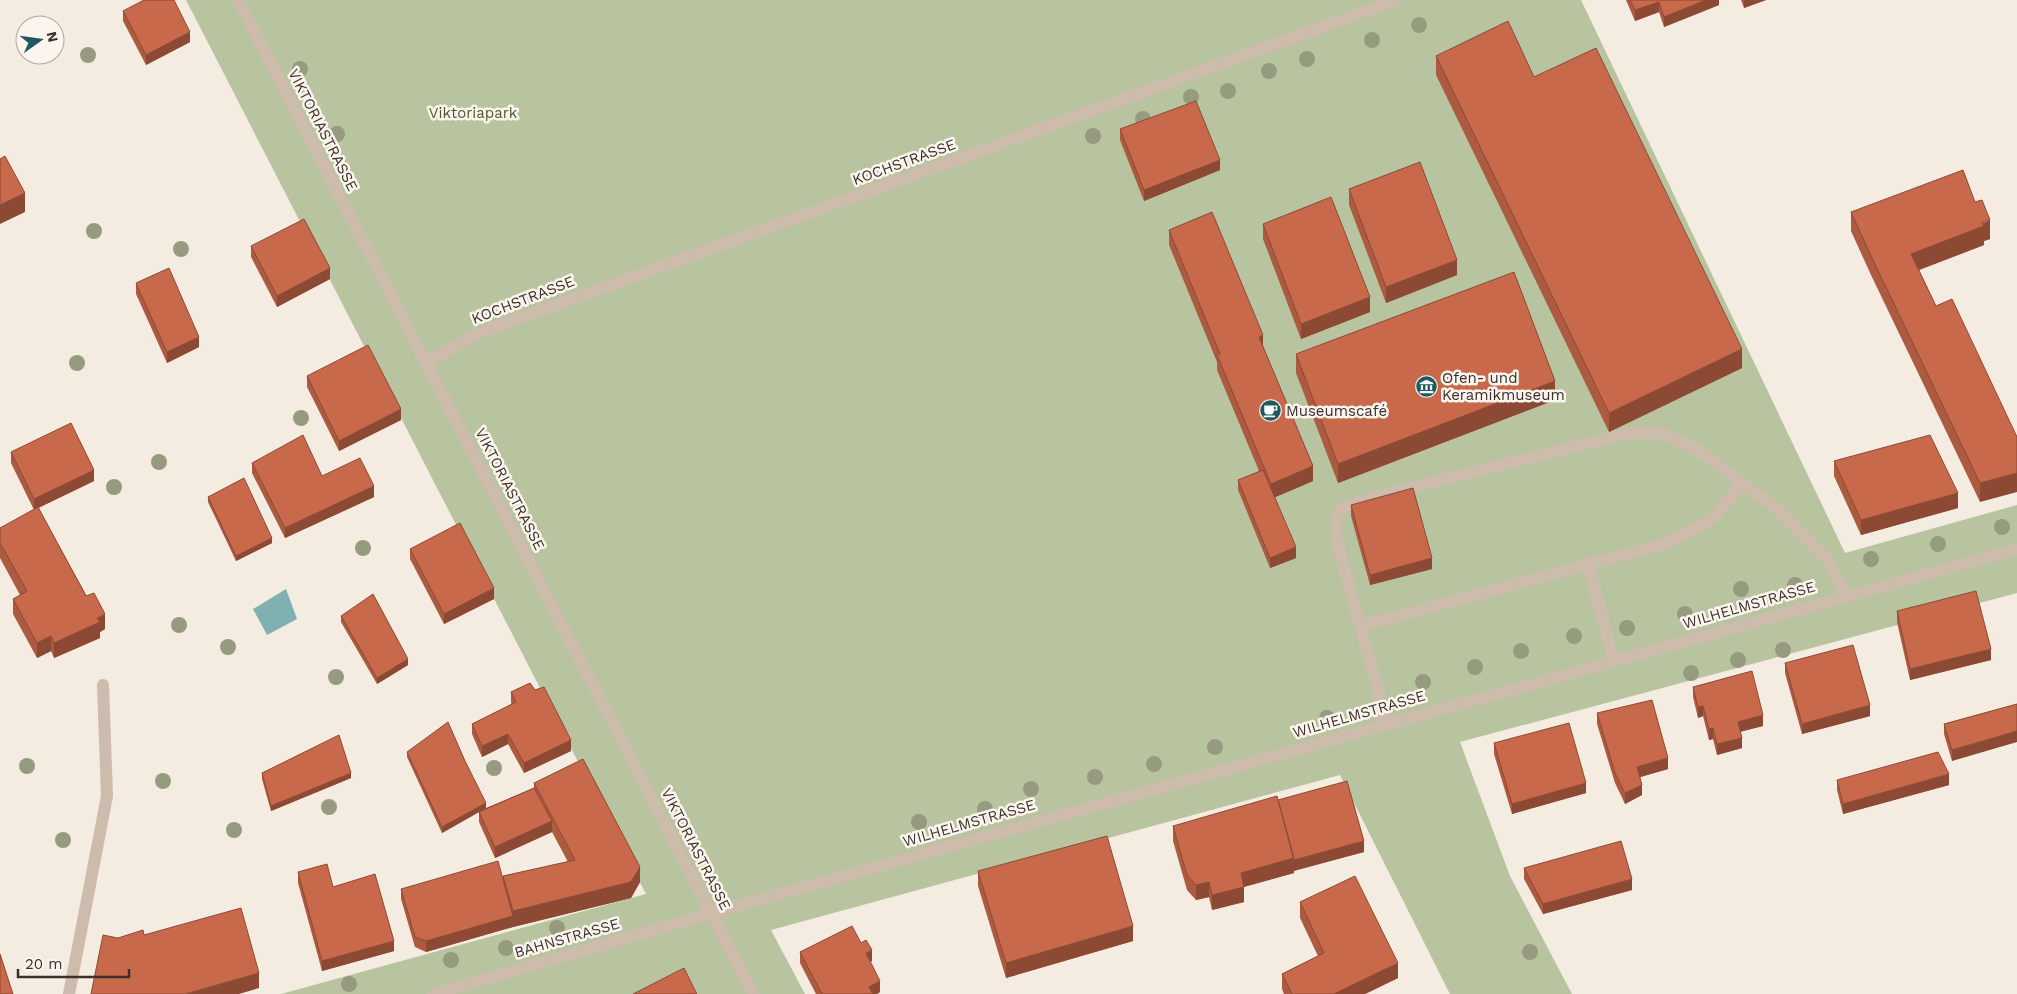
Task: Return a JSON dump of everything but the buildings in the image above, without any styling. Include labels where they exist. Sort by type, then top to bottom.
[{"type":"street","name":"VIKTORIASTRASSE","points":[[238,0],[753,994]]},
{"type":"street","name":"KOCHSTRASSE","points":[[427,362],[479,333],[1396,0]]},
{"type":"street","points":[[1386,723],[1378,686],[1337,542],[1336,518],[1342,507],[1392,492],[1631,433],[1662,433],[1696,449],[1778,510],[1828,560],[1846,595]]},
{"type":"street","points":[[1361,626],[1660,545],[1682,536],[1713,518],[1742,484]]},
{"type":"street","name":"WILHELMSTRASSE","points":[[710,913],[1386,723],[2017,549]]},
{"type":"street","points":[[1588,563],[1613,660]]},
{"type":"street","points":[[69,994],[107,796],[102,685]]},
{"type":"street","name":"BAHNSTRASSE","points":[[434,994],[710,913]]},
{"type":"green space","name":"Viktoriapark","points":[[186,0],[1581,0],[1845,553],[2017,505],[2017,593],[1460,742],[1510,876],[1572,994],[1450,994],[1340,775],[771,930],[805,994],[698,994],[689,978],[632,994],[281,994],[646,894]]},
{"type":"water","points":[[286,589],[297,619],[267,635],[253,609]]},
{"type":"place","name":"Ofen- und Keramikmuseum","points":[[1426,387]]},
{"type":"place","name":"Museumscafé","points":[[1270,411]]}]
